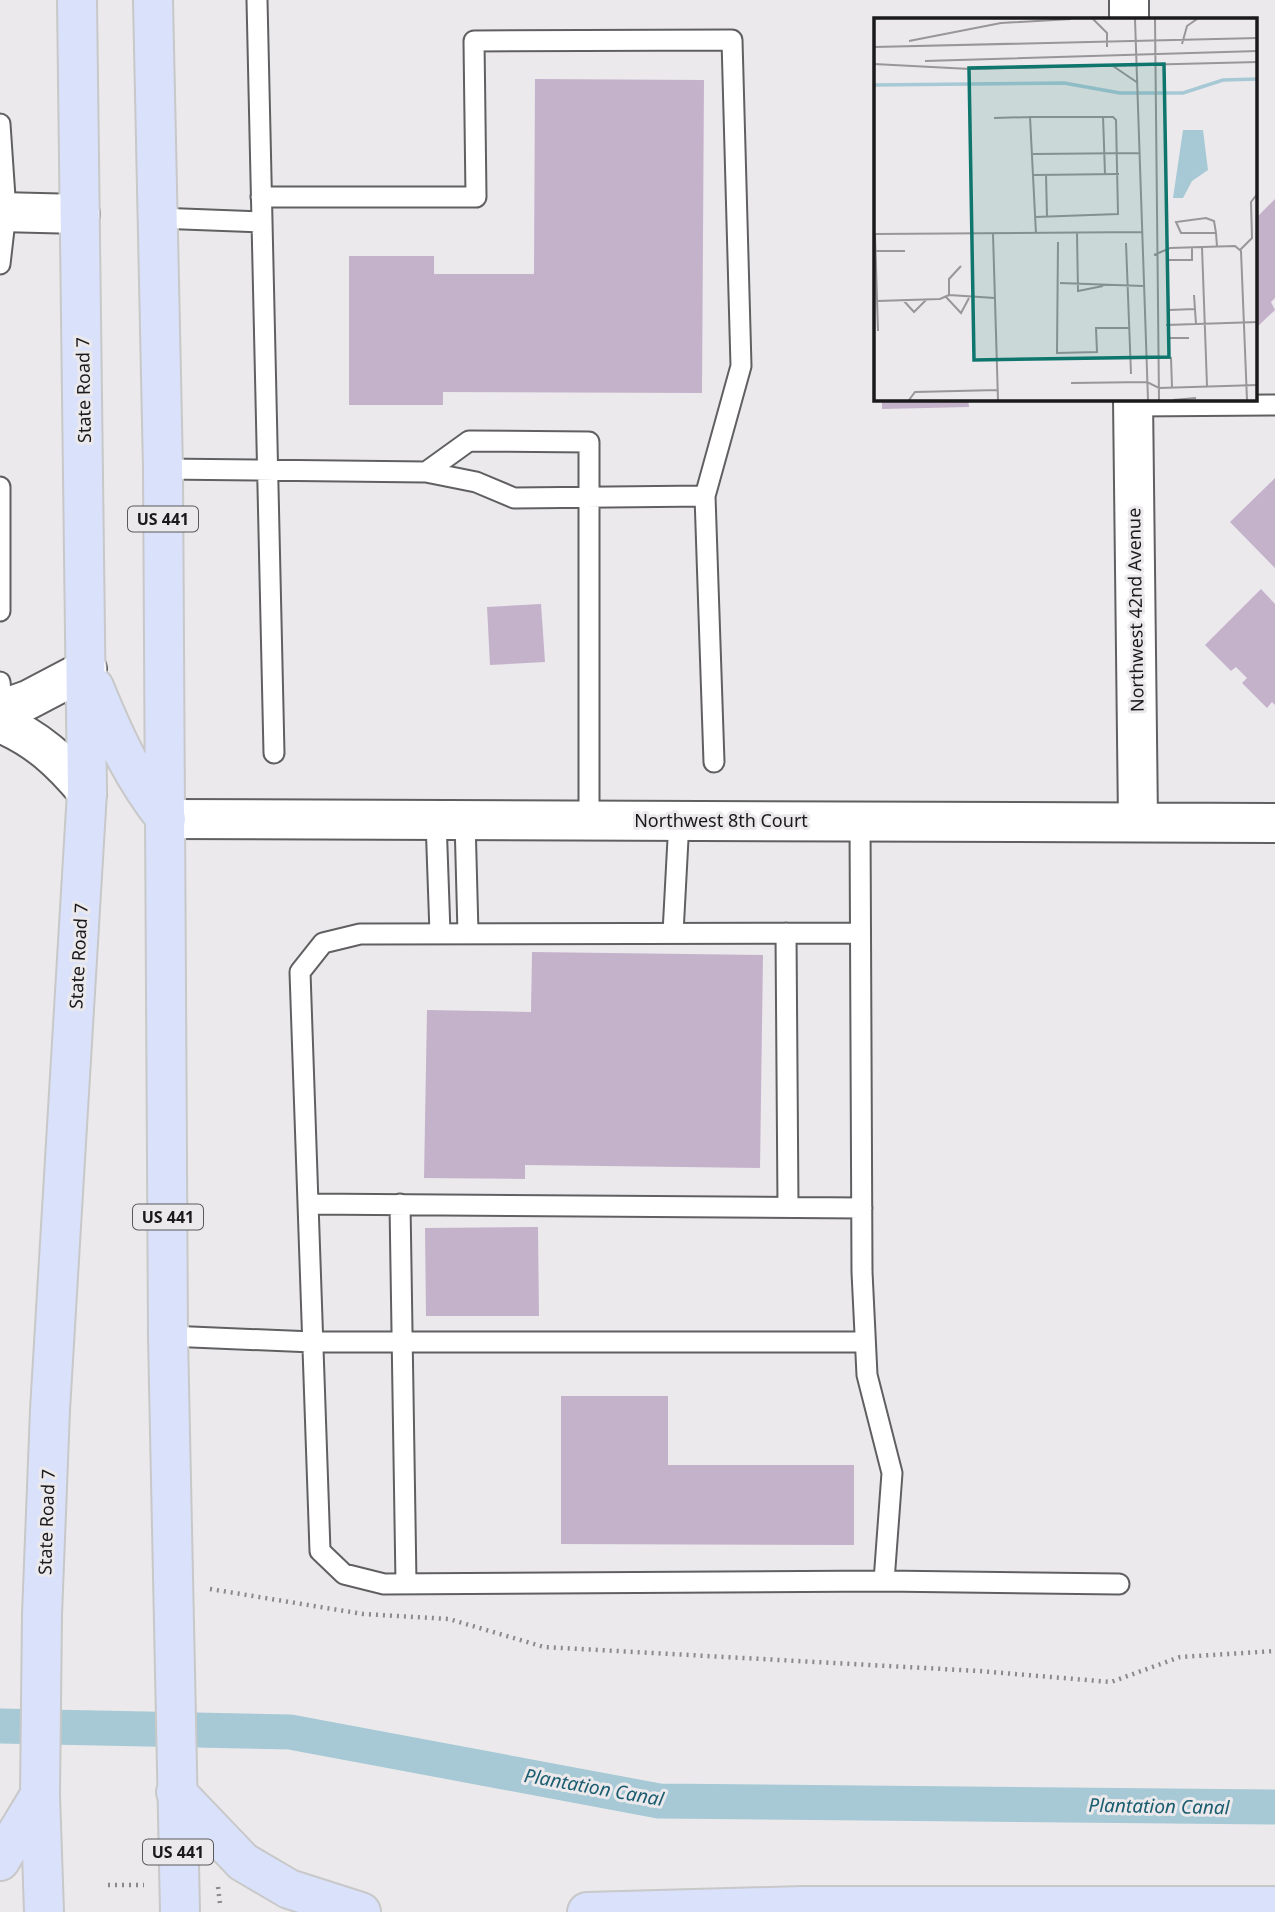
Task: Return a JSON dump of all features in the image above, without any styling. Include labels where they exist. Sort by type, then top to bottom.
[{"type":"main road","name":"State Road 7","points":[[44,1912],[40,1795],[42,1615],[50,1410],[87,792],[77,0]]},
{"type":"main road","name":"US 441","points":[[153,0],[163,469],[168,1336],[180,1912]]},
{"type":"main road","points":[[87,669],[118,748],[142,789],[166,819]]},
{"type":"main road","points":[[176,1793],[243,1862],[289,1889],[361,1912]]},
{"type":"main road","points":[[0,1861],[40,1795]]},
{"type":"main road","points":[[587,1912],[803,1906],[1275,1906]]},
{"type":"street","points":[[1129,0],[1129,18]]},
{"type":"street","points":[[3,212],[80,214]]},
{"type":"street","name":"Northwest 42nd Avenue","points":[[1133,402],[1138,821]]},
{"type":"street","points":[[87,669],[28,700],[1,706],[27,735],[56,755],[87,792]]},
{"type":"street","name":"Northwest 8th Court","points":[[166,819],[1275,823]]},
{"type":"lane","points":[[257,0],[274,753]]},
{"type":"lane","points":[[261,197],[475,197],[474,41],[732,40],[741,366],[705,496],[714,762]]},
{"type":"lane","points":[[0,124],[3,212],[0,264]]},
{"type":"lane","points":[[157,218],[261,222]]},
{"type":"lane","points":[[1133,402],[1275,405]]},
{"type":"lane","points":[[426,472],[469,441],[589,442],[589,820]]},
{"type":"lane","points":[[163,469],[426,472],[476,482],[514,498],[705,496]]},
{"type":"lane","points":[[0,487],[0,611]]},
{"type":"lane","points":[[440,933],[450,820]]},
{"type":"lane","points":[[450,820],[468,933]]},
{"type":"lane","points":[[673,933],[679,820]]},
{"type":"lane","points":[[860,820],[865,1342],[867,1375],[892,1473],[884,1581]]},
{"type":"lane","points":[[786,933],[788,1207]]},
{"type":"lane","points":[[860,933],[359,934],[323,943],[300,972],[320,1551],[344,1574],[384,1584],[884,1581],[1119,1584]]},
{"type":"lane","points":[[308,1204],[862,1208]]},
{"type":"lane","points":[[400,1205],[406,1583]]},
{"type":"lane","points":[[168,1336],[313,1342],[865,1342]]},
{"type":"path","points":[[173,1599],[449,1619],[544,1647],[979,1671],[1111,1682],[1180,1657],[1275,1651]]},
{"type":"path","points":[[108,1885],[148,1885]]},
{"type":"building","points":[[535,79],[704,80],[702,393],[443,392],[443,405],[349,405],[349,256],[434,256],[434,274],[534,274]]},
{"type":"building","points":[[1275,199],[1275,298],[1271,302],[1275,310],[1258,326],[1258,216]]},
{"type":"building","points":[[882,401],[968,401],[969,407],[882,409]]},
{"type":"building","points":[[1275,478],[1275,568],[1230,522]]},
{"type":"building","points":[[1261,589],[1275,604],[1275,705],[1272,702],[1267,708],[1242,683],[1247,678],[1236,667],[1231,671],[1205,645]]},
{"type":"building","points":[[541,604],[545,662],[490,665],[487,607]]},
{"type":"building","points":[[532,952],[763,955],[760,1168],[525,1165],[525,1179],[424,1178],[427,1010],[531,1012]]},
{"type":"building","points":[[538,1227],[539,1316],[426,1316],[425,1228]]},
{"type":"building","points":[[561,1396],[668,1396],[668,1465],[854,1465],[854,1545],[561,1544]]},
{"type":"waterway","name":"Plantation Canal","points":[[0,1726],[290,1732],[659,1801],[1275,1807]]}]
